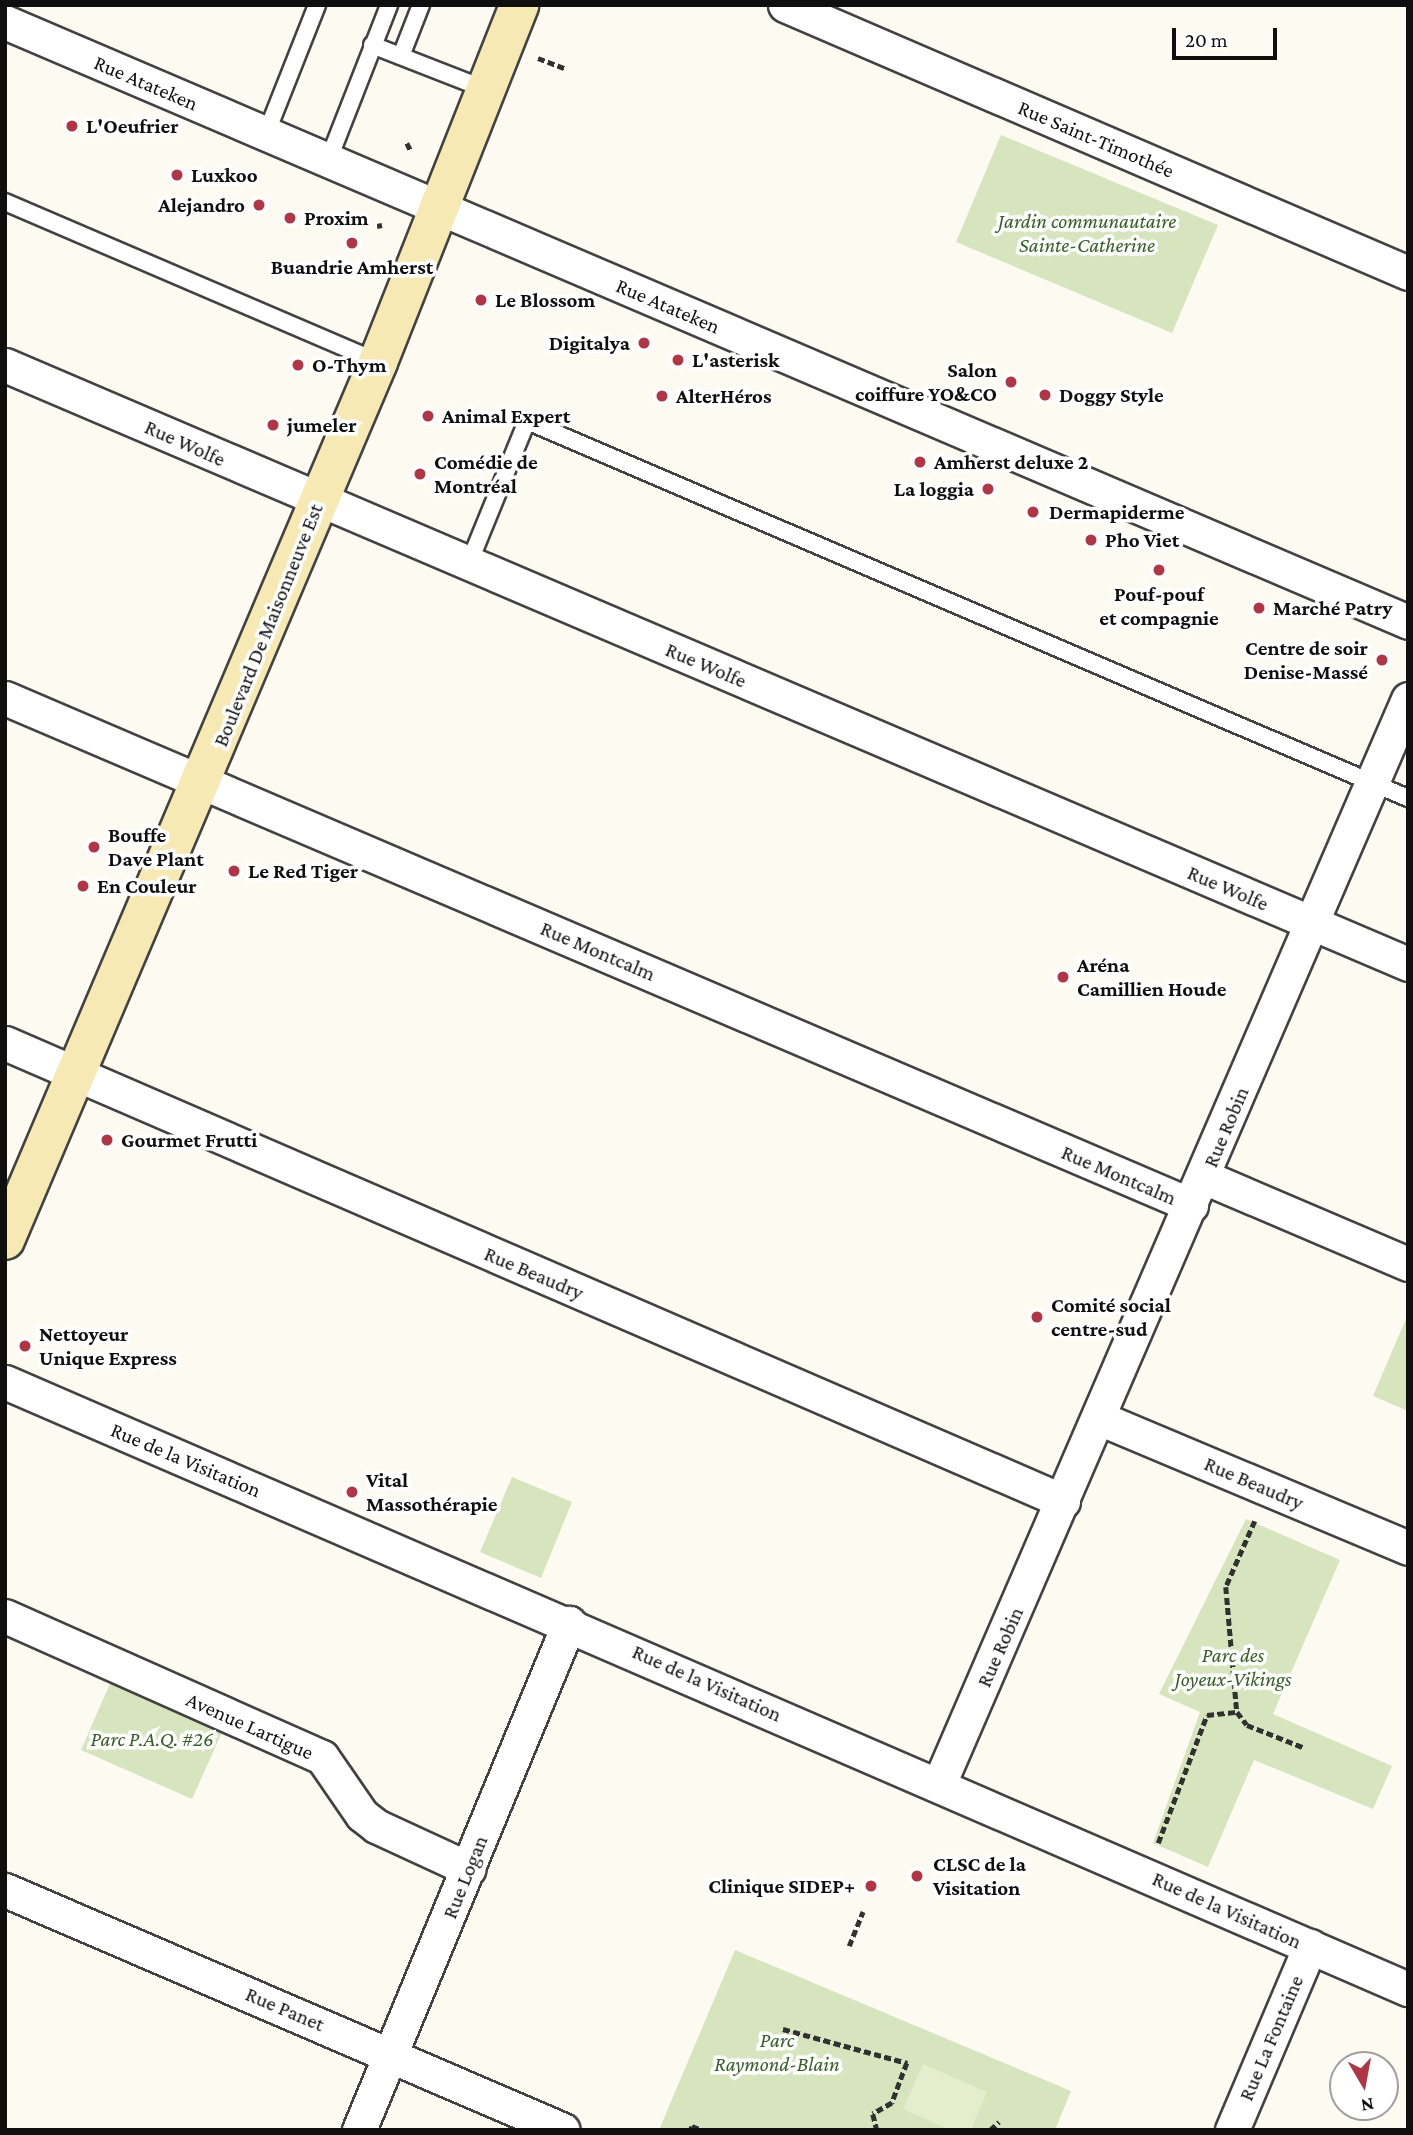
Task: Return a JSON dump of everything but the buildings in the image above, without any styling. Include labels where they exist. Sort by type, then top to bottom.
[{"type":"street","name":"Boulevard De Maisonneuve Est","points":[[5,1240],[379,362],[519,5]]},
{"type":"street","name":"Rue Saint-Timothée","points":[[785,5],[1408,273]]},
{"type":"street","name":"Rue Atateken","points":[[5,22],[1408,622]]},
{"type":"street","name":"Rue Wolfe","points":[[5,365],[1408,964]]},
{"type":"street","name":"Rue Montcalm","points":[[5,698],[202,782],[1198,1191],[1408,1264]]},
{"type":"street","name":"Rue Robin","points":[[939,1784],[1100,1418],[1408,699]]},
{"type":"street","name":"Rue Beaudry","points":[[5,1043],[1063,1501]]},
{"type":"street","name":"Rue de la Visitation","points":[[5,1382],[569,1623],[1408,1989]]},
{"type":"street","name":"Rue Beaudry","points":[[1100,1418],[1408,1548]]},
{"type":"street","name":"Avenue Lartigue","points":[[5,1616],[322,1757],[362,1815],[376,1826],[469,1869]]},
{"type":"street","name":"Rue Logan","points":[[359,2130],[569,1623]]},
{"type":"street","name":"Rue Panet","points":[[5,1890],[392,2054],[563,2130]]},
{"type":"street","name":"Rue La Fontaine","points":[[1232,2130],[1310,1946]]},
{"type":"lane","points":[[266,134],[317,5]]},
{"type":"lane","points":[[328,161],[389,5]]},
{"type":"lane","points":[[401,56],[421,5]]},
{"type":"lane","points":[[372,45],[485,89]]},
{"type":"lane","points":[[5,202],[379,362]]},
{"type":"lane","points":[[469,563],[527,421],[1408,798]]},
{"type":"path","points":[[533,56],[567,69]]},
{"type":"path","points":[[407,143],[411,151]]},
{"type":"path","points":[[1257,1516],[1226,1587],[1237,1712],[1247,1725],[1305,1748]]},
{"type":"path","points":[[1155,1849],[1208,1716],[1237,1712]]},
{"type":"path","points":[[849,1945],[863,1912]]},
{"type":"path","points":[[783,2029],[907,2063],[892,2103],[873,2114],[877,2130]]},
{"type":"path","points":[[990,2130],[999,2122]]},
{"type":"path","points":[[690,2130],[692,2126],[702,2130]]},
{"type":"green space","name":"Jardin communautaire Sainte-Catherine","points":[[1001,135],[1218,225],[1172,333],[956,242]]},
{"type":"green space","points":[[1408,1314],[1408,1411],[1373,1396]]},
{"type":"green space","points":[[512,1477],[572,1502],[541,1578],[480,1552]]},
{"type":"green space","name":"Parc des Joyeux-Vikings","points":[[1246,1519],[1340,1560],[1273,1714],[1392,1766],[1373,1809],[1254,1760],[1208,1867],[1153,1843],[1200,1712],[1159,1694]]},
{"type":"green space","name":"Parc P.A.Q. #26","points":[[112,1679],[224,1728],[192,1799],[81,1750]]},
{"type":"green space","name":"Parc Raymond-Blain","points":[[735,1950],[1071,2091],[1055,2130],[659,2130]]},
{"type":"green space","points":[[923,2064],[987,2092],[971,2130],[950,2130],[903,2109]]},
{"type":"place","name":"L'Oeufrier","points":[[72,126]]},
{"type":"place","name":"Luxkoo","points":[[177,175]]},
{"type":"place","name":"Alejandro","points":[[259,205]]},
{"type":"place","name":"Proxim","points":[[290,218]]},
{"type":"place","name":"Buandrie Amherst","points":[[352,243]]},
{"type":"place","name":"Le Blossom","points":[[481,300]]},
{"type":"place","name":"Digitalya","points":[[644,343]]},
{"type":"place","name":"L'asterisk","points":[[678,360]]},
{"type":"place","name":"O-Thym","points":[[298,365]]},
{"type":"place","name":"Salon coiffure YO&CO","points":[[1011,382]]},
{"type":"place","name":"Doggy Style","points":[[1045,395]]},
{"type":"place","name":"AlterHéros","points":[[662,396]]},
{"type":"place","name":"Animal Expert","points":[[428,416]]},
{"type":"place","name":"jumeler","points":[[273,425]]},
{"type":"place","name":"Amherst deluxe 2","points":[[920,462]]},
{"type":"place","name":"Comédie de Montréal","points":[[420,474]]},
{"type":"place","name":"La loggia","points":[[988,489]]},
{"type":"place","name":"Dermapiderme","points":[[1033,512]]},
{"type":"place","name":"Pho Viet","points":[[1091,540]]},
{"type":"place","name":"Pouf-pouf et compagnie","points":[[1159,570]]},
{"type":"place","name":"Marché Patry","points":[[1259,608]]},
{"type":"place","name":"Centre de soir Denise-Massé","points":[[1382,660]]},
{"type":"place","name":"Bouffe Dave Plant","points":[[94,847]]},
{"type":"place","name":"Le Red Tiger","points":[[234,871]]},
{"type":"place","name":"En Couleur","points":[[83,886]]},
{"type":"place","name":"Aréna Camillien Houde","points":[[1063,977]]},
{"type":"place","name":"Gourmet Frutti","points":[[107,1140]]},
{"type":"place","name":"Comité social centre-sud","points":[[1037,1317]]},
{"type":"place","name":"Nettoyeur Unique Express","points":[[25,1346]]},
{"type":"place","name":"Vital Massothérapie","points":[[352,1492]]},
{"type":"place","name":"CLSC de la Visitation","points":[[917,1876]]},
{"type":"place","name":"Clinique SIDEP+","points":[[871,1886]]}]
